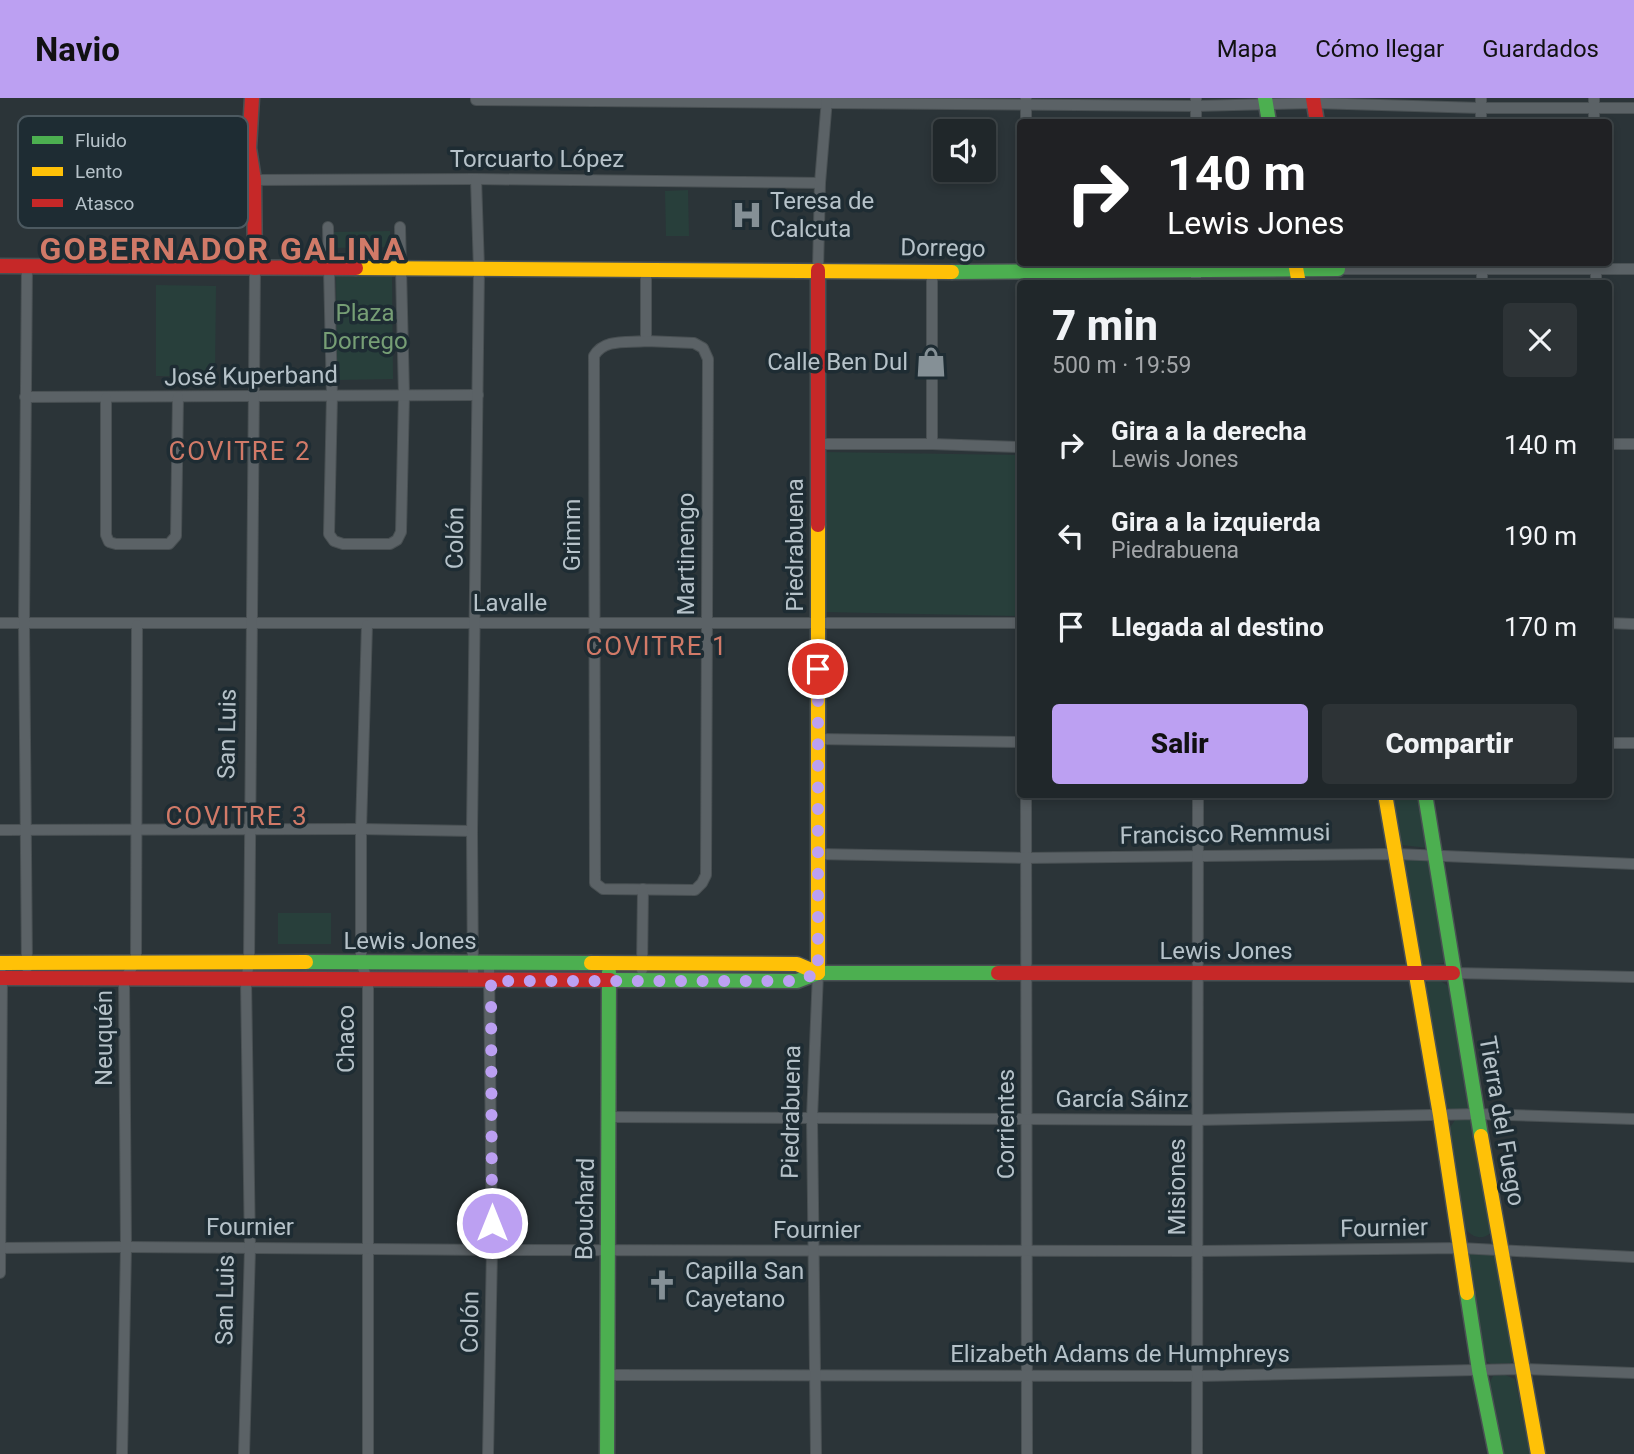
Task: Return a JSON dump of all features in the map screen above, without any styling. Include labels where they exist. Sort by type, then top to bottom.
[{"type":"main road","name":"San Luis","points":[[252,98],[249,148],[254,180],[255,268]]},
{"type":"main road","points":[[1265,101],[1268,119]]},
{"type":"main road","points":[[1314,101],[1317,119]]},
{"type":"main road","name":"Dorrego","points":[[0,266],[646,268],[1027,273],[1339,272]]},
{"type":"main road","name":"Piedrabuena","points":[[818,270],[818,973]]},
{"type":"main road","points":[[1386,798],[1440,1115],[1479,1370],[1496,1454]]},
{"type":"main road","name":"Tierra del Fuego","points":[[1426,798],[1437,855],[1476,1114],[1538,1454]]},
{"type":"main road","name":"Lewis Jones","points":[[1,963],[136,961],[797,964],[818,973]]},
{"type":"main road","name":"Bouchard","points":[[607,1454],[609,965]]},
{"type":"main road","name":"Lewis Jones","points":[[1,978],[797,981],[818,973],[1453,973]]},
{"type":"street","points":[[476,99],[1594,103],[1634,108]]},
{"type":"street","name":"Piedrabuena","points":[[818,270],[820,183],[827,101]]},
{"type":"street","name":"Torcuarto López","points":[[254,180],[476,179],[820,183]]},
{"type":"street","name":"Colón","points":[[472,981],[479,269],[476,179]]},
{"type":"street","points":[[328,228],[332,396],[329,534],[334,541],[343,544],[390,544],[397,540],[401,532],[404,395],[400,227]]},
{"type":"street","points":[[27,266],[24,624],[27,979]]},
{"type":"street","name":"Dorrego","points":[[1339,272],[1482,266],[1596,266],[1634,269]]},
{"type":"street","name":"San Luis","points":[[244,1454],[250,1249],[246,980],[249,963],[255,268]]},
{"type":"street","points":[[646,268],[646,341]]},
{"type":"street","points":[[932,270],[932,444]]},
{"type":"street","name":"Grimm","points":[[643,889],[603,889],[595,883],[594,356],[598,348],[607,344],[646,341]]},
{"type":"street","name":"Martinengo","points":[[643,889],[695,890],[705,875],[707,623],[708,359],[703,348],[694,343],[646,341]]},
{"type":"street","name":"José Kuperband","points":[[25,397],[478,395]]},
{"type":"street","points":[[106,398],[106,536],[116,544],[169,544],[177,536],[178,397]]},
{"type":"street","points":[[818,444],[1017,447]]},
{"type":"street","points":[[1612,444],[1634,444]]},
{"type":"street","name":"Lavalle","points":[[0,623],[1017,623]]},
{"type":"street","points":[[1612,623],[1634,624]]},
{"type":"street","name":"Neuquén","points":[[122,1454],[126,1247],[124,980],[136,961],[137,625]]},
{"type":"street","name":"Chaco","points":[[367,625],[361,829],[361,963],[368,981],[368,1454]]},
{"type":"street","points":[[818,739],[1017,742]]},
{"type":"street","points":[[1612,743],[1634,743]]},
{"type":"street","name":"Corrientes","points":[[1026,798],[1027,1454]]},
{"type":"street","name":"Misiones","points":[[1197,1454],[1198,798]]},
{"type":"street","points":[[0,830],[472,831]]},
{"type":"street","name":"Francisco Remmusi","points":[[816,854],[1026,858],[1396,854],[1634,864]]},
{"type":"street","points":[[642,981],[643,889]]},
{"type":"street","points":[[0,1273],[1,963]]},
{"type":"street","name":"Colón","points":[[488,1454],[492,1250],[489,964]]},
{"type":"street","name":"Piedrabuena","points":[[816,1454],[812,1118],[818,973]]},
{"type":"street","name":"Lewis Jones","points":[[1453,973],[1634,977]]},
{"type":"street","name":"García Sáinz","points":[[609,1117],[1198,1120],[1476,1114],[1634,1119]]},
{"type":"street","name":"Fournier","points":[[0,1248],[814,1251],[1460,1248],[1634,1257]]},
{"type":"street","name":"Elizabeth Adams de Humphreys","points":[[607,1375],[1199,1376],[1522,1369],[1634,1373]]},
{"type":"green space","points":[[688,190],[689,236],[666,236],[665,191]]},
{"type":"green space","points":[[390,231],[390,247],[333,248],[333,232]]},
{"type":"green space","name":"Plaza Dorrego","points":[[336,274],[392,274],[393,379],[337,380]]},
{"type":"green space","points":[[156,285],[216,286],[215,377],[156,376]]},
{"type":"green space","points":[[826,452],[1017,455],[1016,616],[824,612]]},
{"type":"green space","points":[[1394,798],[1420,798],[1428,848],[1402,845]]},
{"type":"green space","points":[[1418,856],[1429,862],[1432,868],[1446,960],[1443,963],[1419,963],[1403,860],[1405,857]]},
{"type":"green space","points":[[278,913],[331,913],[331,944],[278,944]]},
{"type":"green space","points":[[1439,980],[1451,988],[1471,1106],[1467,1110],[1450,1110],[1446,1105],[1423,988],[1428,981]]},
{"type":"green space","points":[[1468,1119],[1473,1122],[1492,1232],[1481,1237],[1470,1234],[1464,1227],[1449,1129],[1455,1120]]},
{"type":"green space","points":[[1467,1253],[1492,1254],[1496,1259],[1513,1360],[1511,1363],[1491,1364],[1483,1359]]},
{"type":"green space","points":[[1505,1375],[1515,1379],[1530,1454],[1502,1454],[1489,1384],[1493,1376]]},
{"type":"traffic: fast","points":[[1265,98],[1268,119]]},
{"type":"traffic: fast","points":[[952,272],[1338,269]]},
{"type":"traffic: fast","points":[[1426,798],[1481,1136]]},
{"type":"traffic: fast","points":[[306,962],[591,963]]},
{"type":"traffic: fast","points":[[607,1454],[609,972]]},
{"type":"traffic: fast","points":[[610,980],[797,981],[818,973],[998,973]]},
{"type":"traffic: fast","points":[[1467,1293],[1496,1454]]},
{"type":"traffic: slow","points":[[1296,266],[1298,280]]},
{"type":"traffic: slow","points":[[356,268],[952,272]]},
{"type":"traffic: slow","points":[[818,525],[818,973]]},
{"type":"traffic: slow","points":[[1386,798],[1440,1115],[1467,1293]]},
{"type":"traffic: slow","points":[[0,963],[306,962]]},
{"type":"traffic: slow","points":[[591,963],[797,964],[818,973]]},
{"type":"traffic: slow","points":[[1481,1136],[1538,1454]]},
{"type":"traffic: jam","points":[[252,98],[249,148],[254,180],[255,268]]},
{"type":"traffic: jam","points":[[1313,98],[1316,119]]},
{"type":"traffic: jam","points":[[0,266],[356,268]]},
{"type":"traffic: jam","points":[[818,270],[818,525]]},
{"type":"traffic: jam","points":[[998,973],[1453,973]]},
{"type":"traffic: jam","points":[[0,978],[610,980]]},
{"type":"place","name":"Teresa de Calcuta","points":[[747,215]]},
{"type":"place","name":"Calle Ben Dul","points":[[931,362]]},
{"type":"place","name":"Capilla San Cayetano","points":[[662,1285]]},
{"type":"district","name":"GOBERNADOR GALINA","points":[[223,249]]},
{"type":"district","name":"COVITRE 2","points":[[240,451]]},
{"type":"district","name":"COVITRE 1","points":[[657,646]]},
{"type":"district","name":"COVITRE 3","points":[[237,816]]},
{"type":"route","points":[[492,1223],[491,981],[797,981],[818,973],[818,669]]}]
